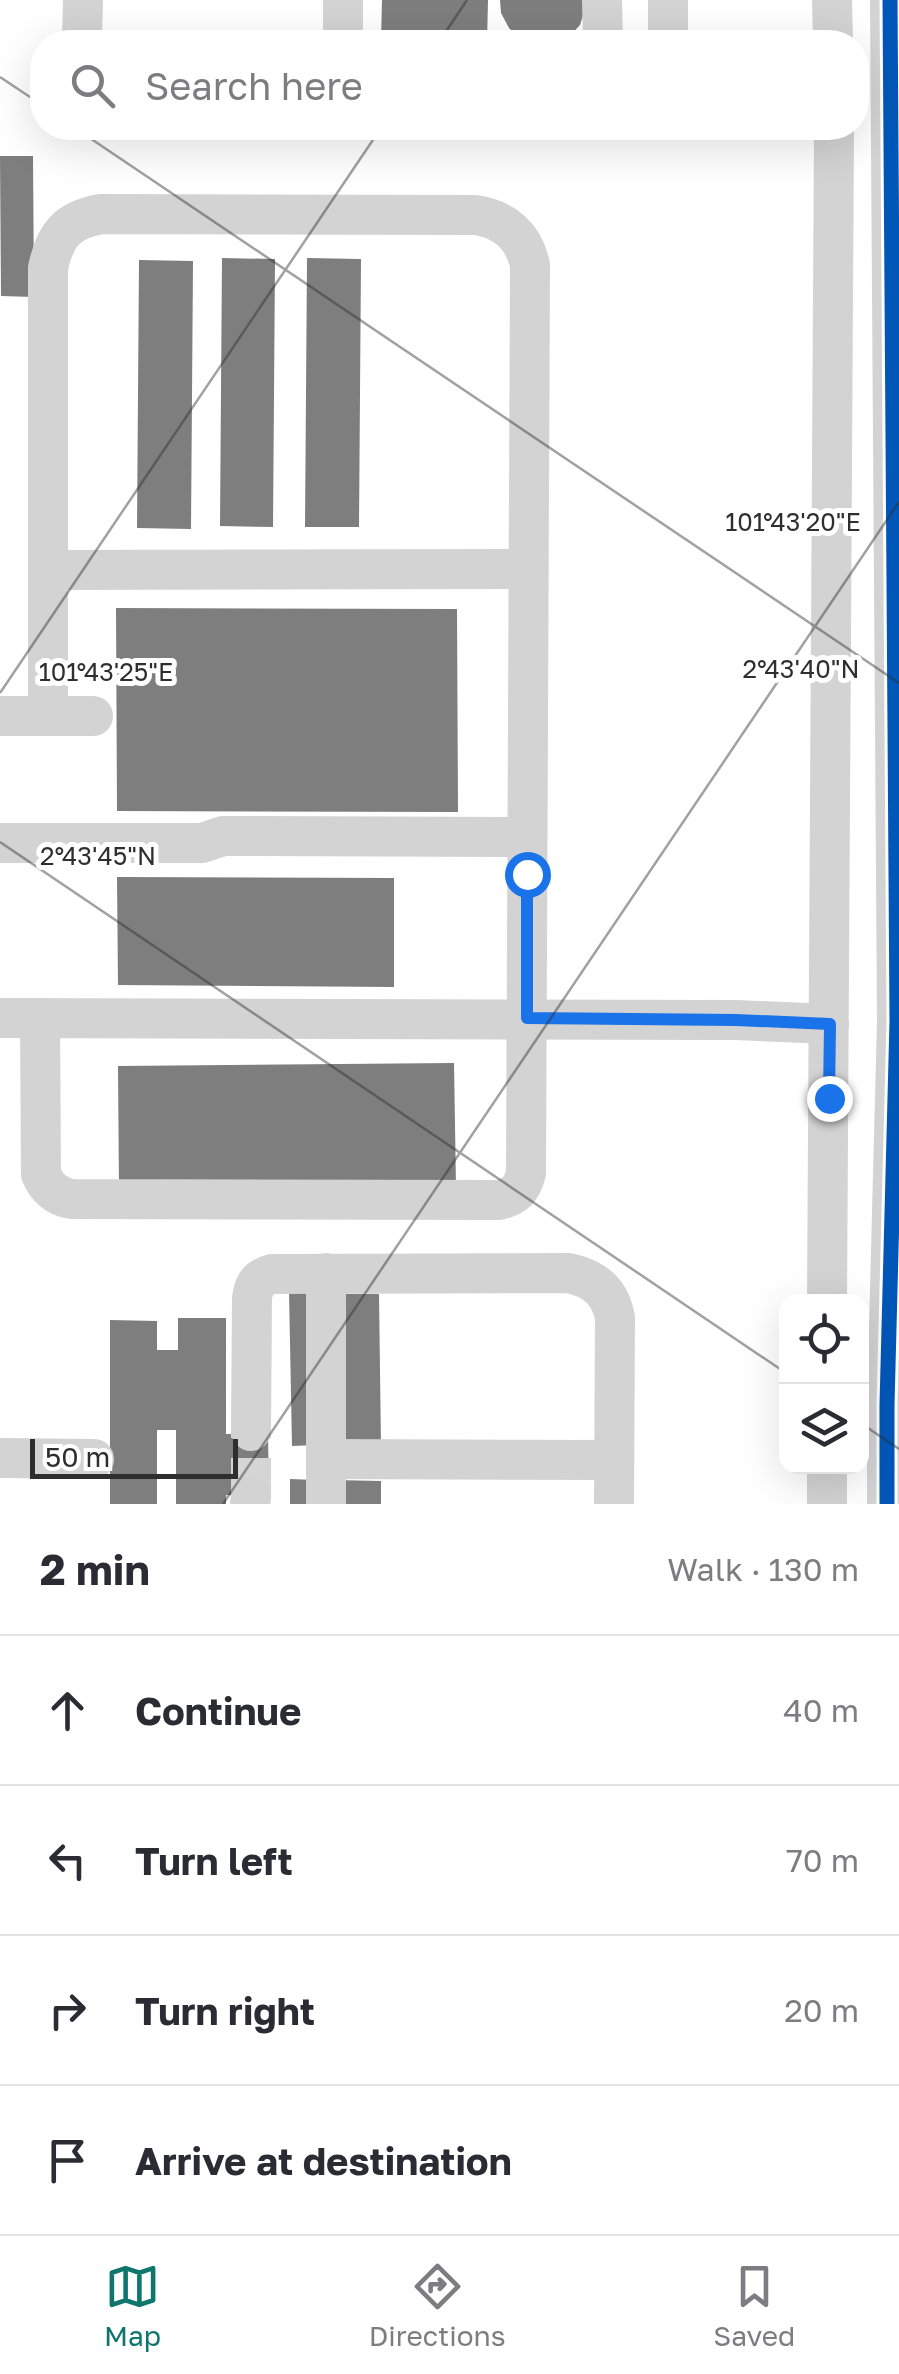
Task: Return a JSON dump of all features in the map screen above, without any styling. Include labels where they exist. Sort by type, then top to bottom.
[{"type":"street","points":[[82,0],[82,30]]},
{"type":"street","points":[[343,0],[343,30]]},
{"type":"street","points":[[602,0],[602,30]]},
{"type":"street","points":[[668,0],[668,30]]},
{"type":"street","points":[[832,0],[833,30]]},
{"type":"street","points":[[887,1504],[882,1400],[896,1279],[898,815],[890,0]]},
{"type":"street","points":[[828,1294],[834,140]]},
{"type":"street","points":[[48,716],[48,268],[60,236],[71,224],[101,214],[490,217],[517,236],[530,265],[528,570],[528,837],[527,1018],[526,1174],[518,1192],[498,1200],[70,1199],[45,1184],[20,1018],[527,1018],[830,1024]]},
{"type":"street","points":[[48,570],[528,570]]},
{"type":"street","points":[[832,642],[898,710]]},
{"type":"street","points":[[0,716],[93,716]]},
{"type":"street","points":[[0,843],[202,843],[223,836],[528,837]]},
{"type":"street","points":[[251,1431],[254,1287],[260,1278],[272,1274],[326,1273],[569,1273],[596,1282],[613,1306],[614,1504]]},
{"type":"street","points":[[326,1273],[326,1504]]},
{"type":"street","points":[[0,1458],[94,1459]]},
{"type":"street","points":[[326,1459],[614,1460]]},
{"type":"street","points":[[827,1474],[827,1504]]},
{"type":"building","points":[[382,0],[488,0],[487,30],[381,30]]},
{"type":"building","points":[[500,0],[585,0],[575,30],[511,30],[501,13]]},
{"type":"building","points":[[0,156],[33,156],[34,297],[1,296]]},
{"type":"building","points":[[222,258],[275,259],[273,527],[220,526]]},
{"type":"building","points":[[307,258],[361,259],[359,527],[305,527]]},
{"type":"building","points":[[139,260],[193,261],[191,529],[137,528]]},
{"type":"building","points":[[116,608],[457,609],[458,812],[117,811]]},
{"type":"building","points":[[117,877],[394,878],[394,987],[118,985]]},
{"type":"building","points":[[454,1063],[456,1187],[119,1190],[118,1066]]},
{"type":"building","points":[[289,1291],[314,1291],[317,1445],[292,1446]]},
{"type":"building","points":[[332,1294],[379,1294],[381,1447],[334,1447]]},
{"type":"building","points":[[178,1318],[226,1318],[226,1434],[268,1433],[269,1496],[226,1495],[226,1504],[176,1504],[176,1430],[157,1430],[157,1504],[110,1504],[110,1320],[157,1321],[157,1350],[178,1350]]},
{"type":"building","points":[[290,1479],[316,1480],[316,1504],[290,1504]]},
{"type":"building","points":[[334,1480],[381,1481],[381,1504],[334,1504]]},
{"type":"tunnel","points":[[251,1431],[251,1498]]},
{"type":"cycle path","points":[[887,1504],[897,1021],[890,0]]},
{"type":"route","points":[[527,874],[527,1018],[830,1024],[829,1098]]}]
